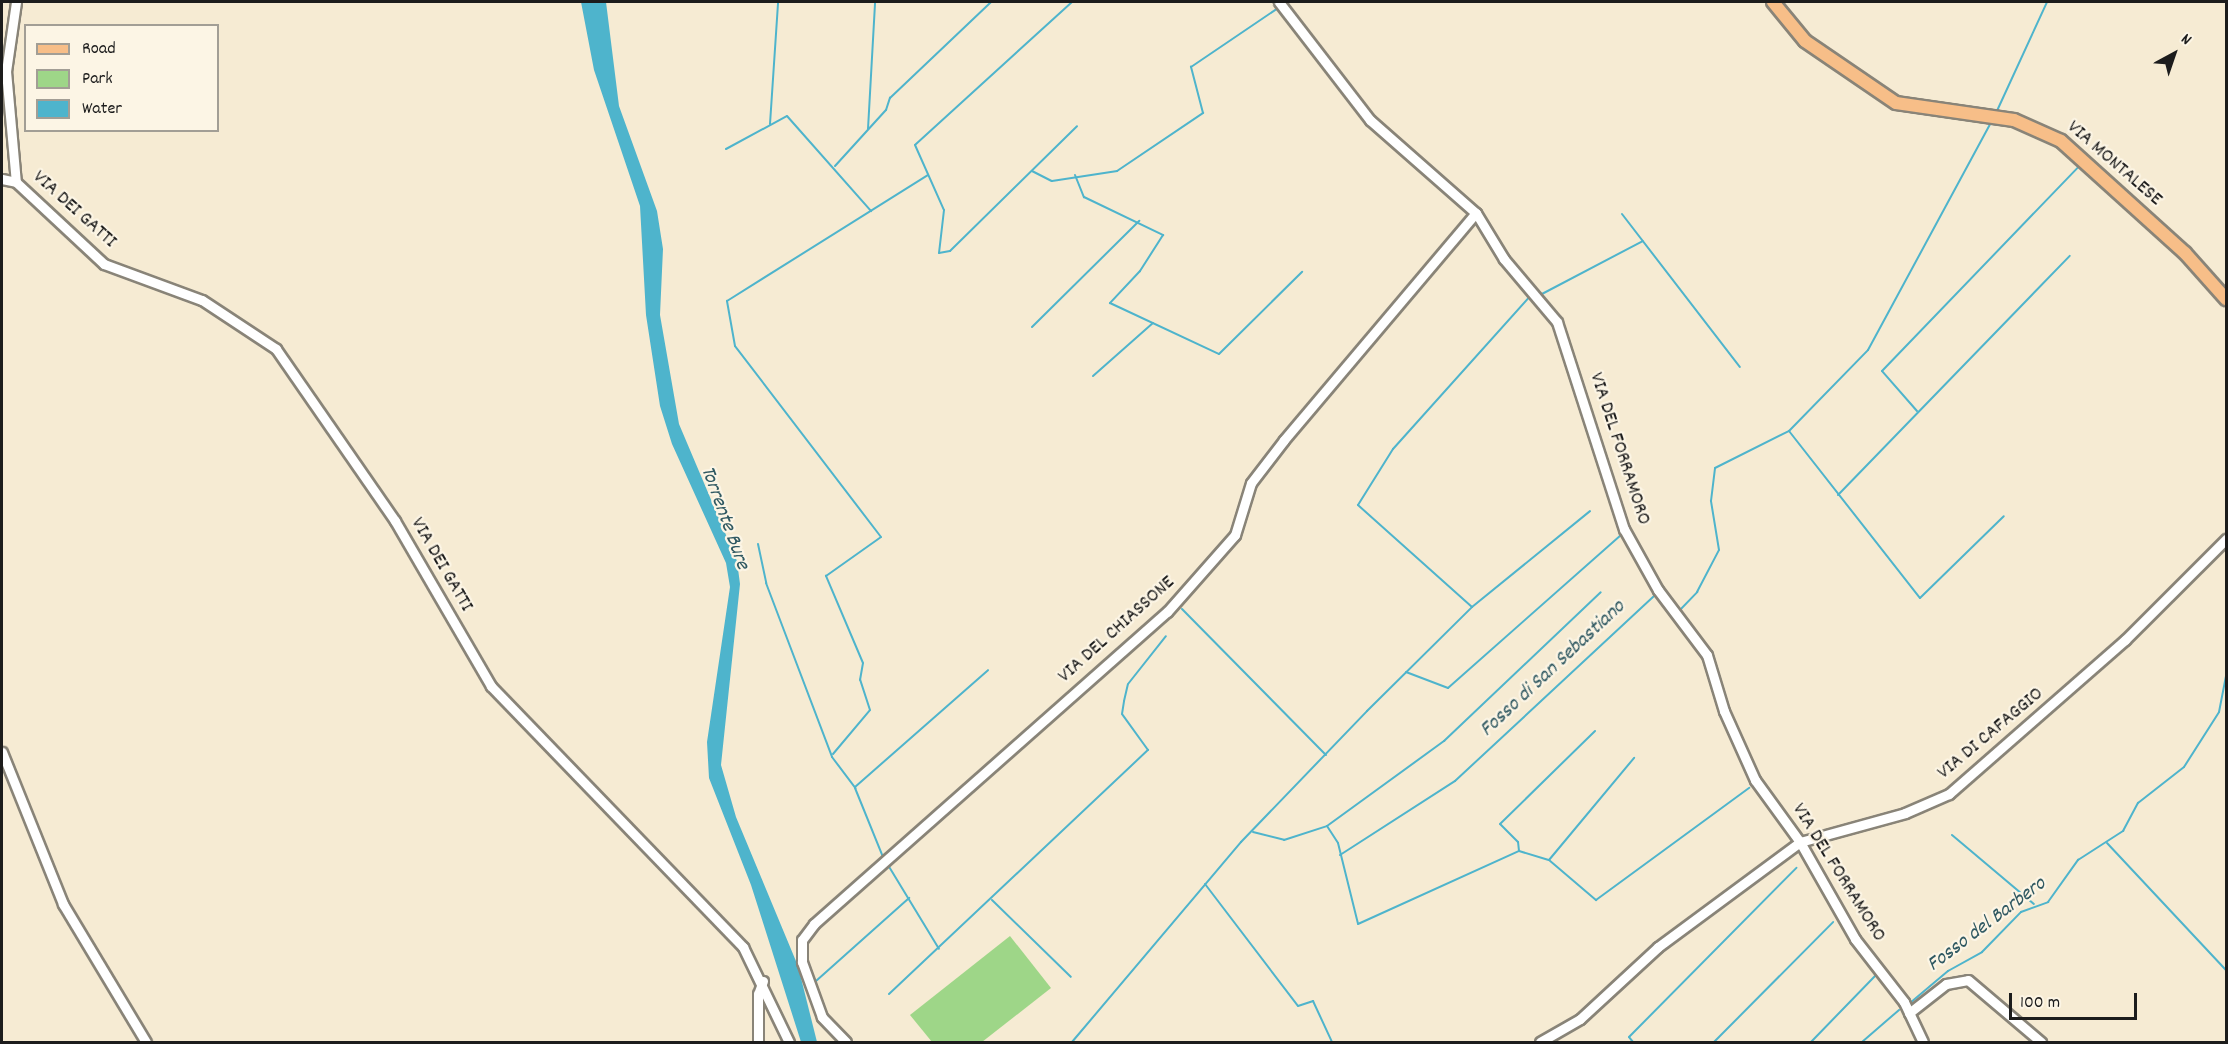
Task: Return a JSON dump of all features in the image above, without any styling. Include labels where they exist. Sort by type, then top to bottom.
[{"type":"main road","name":"VIA MONTALESE","points":[[1773,2],[1806,41],[1896,103],[2014,120],[2061,141],[2185,253],[2226,299]]},
{"type":"street","points":[[16,2],[6,71],[16,182]]},
{"type":"street","name":"VIA DEL FORRAMORO","points":[[1279,2],[1370,120],[1476,213],[1504,259],[1557,322],[1624,529],[1658,590],[1707,655],[1724,711],[1755,780],[1800,842],[1855,939],[1909,1012],[1923,1042]]},
{"type":"street","name":"VIA DEI GATTI","points":[[2,179],[16,182],[104,264],[202,300],[276,349],[395,521],[491,686],[742,947],[763,981],[789,1042]]},
{"type":"street","name":"VIA DEL CHIASSONE","points":[[846,1042],[822,1017],[802,962],[802,940],[814,924],[1167,612],[1234,535],[1251,483],[1284,440],[1476,213]]},
{"type":"street","name":"VIA DI CAFAGGIO","points":[[1540,1042],[1580,1019],[1658,947],[1800,842],[1905,813],[1949,794],[2117,648],[2226,539]]},
{"type":"street","points":[[2,752],[63,904],[146,1042]]},
{"type":"street","points":[[1909,1012],[1946,984],[1968,980],[2041,1042]]},
{"type":"street","points":[[758,1042],[763,981]]},
{"type":"green space","points":[[1010,936],[1051,988],[982,1042],[932,1042],[910,1015]]},
{"type":"water","points":[[581,2],[606,2],[619,106],[657,211],[663,249],[660,315],[679,424],[737,561],[740,584],[721,765],[736,817],[798,966],[817,1042],[801,1042],[751,885],[709,778],[707,742],[730,587],[726,563],[672,444],[660,406],[646,315],[640,206],[594,70]]},
{"type":"waterway","points":[[770,124],[778,2]]},
{"type":"waterway","points":[[868,129],[875,2]]},
{"type":"waterway","points":[[835,166],[886,110],[890,98],[991,2]]},
{"type":"waterway","points":[[1072,2],[915,145],[944,210],[939,253],[950,251],[1077,126]]},
{"type":"waterway","points":[[1996,113],[2047,2]]},
{"type":"waterway","points":[[1032,171],[1052,181],[1117,171],[1203,113],[1191,67],[1278,8]]},
{"type":"waterway","points":[[726,149],[787,116],[871,211]]},
{"type":"waterway","points":[[1678,612],[1697,592],[1719,550],[1711,501],[1715,468],[1789,431],[1868,350],[1992,121]]},
{"type":"waterway","points":[[1917,411],[1882,371],[2078,167]]},
{"type":"waterway","points":[[833,754],[870,710],[860,680],[863,663],[826,576],[881,537],[735,346],[727,301],[928,175]]},
{"type":"waterway","points":[[1075,175],[1084,197],[1163,235],[1140,271],[1110,303],[1219,354],[1302,272]]},
{"type":"waterway","points":[[1622,214],[1740,367]]},
{"type":"waterway","points":[[1032,327],[1139,221]]},
{"type":"waterway","points":[[1540,295],[1643,241]]},
{"type":"waterway","points":[[1838,495],[2070,256]]},
{"type":"waterway","points":[[1472,607],[1358,505],[1393,449],[1531,295]]},
{"type":"waterway","points":[[1093,376],[1153,323]]},
{"type":"waterway","points":[[1789,431],[1920,598],[2004,516]]},
{"type":"waterway","points":[[1072,1042],[1241,842],[1367,711],[1472,607],[1590,511]]},
{"type":"waterway","points":[[1406,672],[1448,688],[1623,533]]},
{"type":"waterway","name":"Torrente Bure","points":[[758,544],[766,583],[832,757],[855,788],[883,857]]},
{"type":"waterway","points":[[1327,826],[1444,741],[1601,592]]},
{"type":"waterway","name":"Fosso di San Sebastiano","points":[[1340,855],[1455,781],[1656,594]]},
{"type":"waterway","points":[[1182,609],[1326,755]]},
{"type":"waterway","points":[[889,994],[1148,750],[1122,714],[1124,701],[1128,684],[1166,636]]},
{"type":"waterway","points":[[855,787],[988,670]]},
{"type":"waterway","name":"Fosso del Barbero","points":[[1910,1003],[1948,971],[1982,952],[2021,912],[2048,902],[2078,860],[2123,831],[2138,803],[2184,767],[2219,712],[2226,676]]},
{"type":"waterway","points":[[1519,851],[1518,842],[1500,824],[1595,731]]},
{"type":"waterway","points":[[1549,860],[1634,758]]},
{"type":"waterway","points":[[1327,826],[1338,843],[1358,924],[1519,851],[1549,860],[1596,900],[1749,788]]},
{"type":"waterway","name":"Fosso di San Sebastiano","points":[[1253,832],[1284,840],[1327,826]]},
{"type":"waterway","points":[[1952,835],[2034,904]]},
{"type":"waterway","points":[[2107,843],[2226,970]]},
{"type":"waterway","points":[[888,865],[939,949]]},
{"type":"waterway","points":[[1633,1042],[1629,1037],[1796,868]]},
{"type":"waterway","points":[[1205,884],[1298,1006],[1313,1001],[1332,1042]]},
{"type":"waterway","points":[[816,981],[909,898]]},
{"type":"waterway","points":[[992,900],[1071,977]]},
{"type":"waterway","points":[[1714,1042],[1833,922]]},
{"type":"waterway","points":[[1811,1042],[1875,976]]},
{"type":"waterway","name":"Fosso del Barbero","points":[[1862,1042],[1899,1010]]}]
